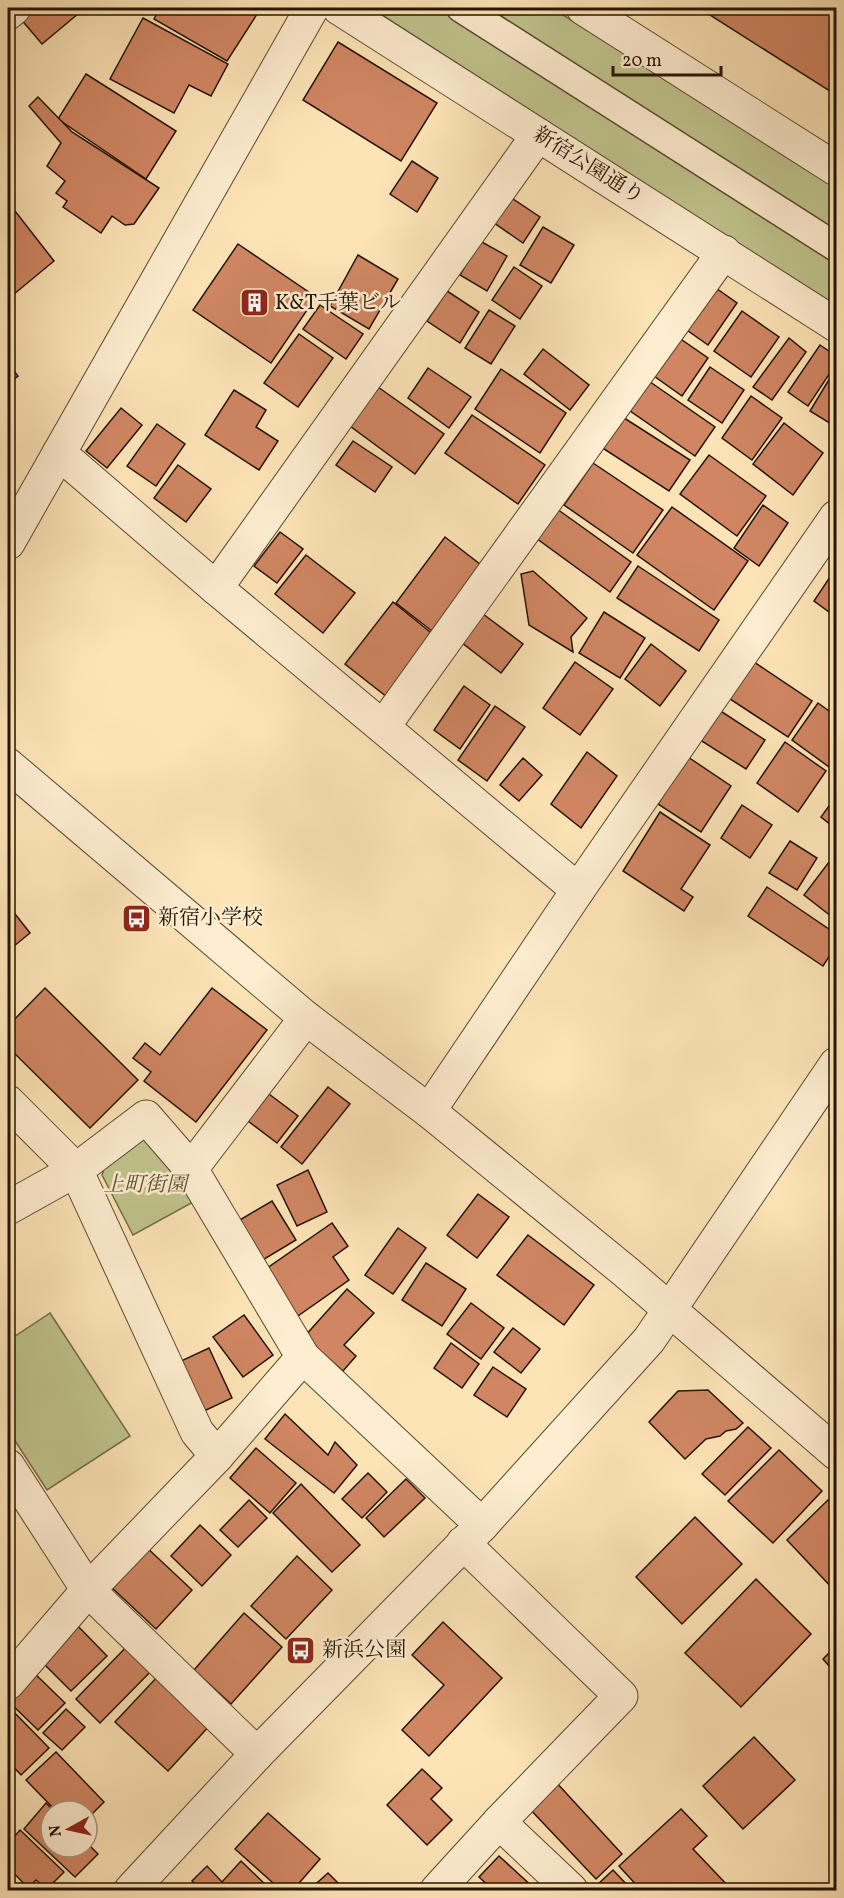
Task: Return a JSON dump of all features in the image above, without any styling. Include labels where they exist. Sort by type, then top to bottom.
[{"type":"street","points":[[8,13],[14,8]]},
{"type":"street","points":[[8,543],[312,8]]},
{"type":"street","name":"新宿公園通り","points":[[339,8],[837,325]]},
{"type":"street","points":[[461,8],[837,247]]},
{"type":"street","points":[[583,8],[837,169]]},
{"type":"street","points":[[216,588],[538,135]]},
{"type":"street","points":[[383,727],[724,252]]},
{"type":"street","points":[[59,453],[216,588],[578,890]]},
{"type":"street","points":[[429,1111],[578,890],[837,518]]},
{"type":"street","points":[[8,765],[306,1018],[429,1111],[626,1272],[837,1453]]},
{"type":"street","points":[[191,1169],[306,1018]]},
{"type":"street","points":[[131,1890],[257,1754],[472,1534],[649,1340],[837,1064]]},
{"type":"street","points":[[8,1102],[76,1170],[197,1432],[217,1456]]},
{"type":"street","points":[[8,1208],[76,1170],[146,1117],[191,1169],[303,1357],[472,1534],[621,1696],[437,1890]]},
{"type":"street","points":[[8,1683],[88,1590],[217,1456],[303,1357]]},
{"type":"street","points":[[8,1466],[88,1590],[257,1754]]},
{"type":"street","points":[[500,1822],[571,1890]]},
{"type":"green space","points":[[371,8],[552,8],[836,187],[836,307]]},
{"type":"green space","name":"上町街園","points":[[135,1138],[156,1143],[195,1201],[133,1235],[102,1175],[110,1152]]},
{"type":"green space","points":[[50,1313],[130,1436],[47,1490],[8,1430],[8,1341]]},
{"type":"building","points":[[18,8],[85,8],[42,44],[14,11]]},
{"type":"building","points":[[160,8],[261,8],[227,61],[154,19]]},
{"type":"building","points":[[699,8],[836,8],[836,95]]},
{"type":"building","points":[[143,18],[228,64],[211,96],[189,85],[174,113],[110,79]]},
{"type":"building","points":[[338,42],[437,103],[401,161],[303,100]]},
{"type":"building","points":[[86,74],[176,131],[146,179],[58,119]]},
{"type":"building","points":[[38,97],[72,132],[159,188],[134,224],[125,225],[112,216],[101,233],[63,207],[67,201],[56,193],[65,181],[47,166],[61,143],[29,106]]},
{"type":"building","points":[[412,161],[438,178],[417,212],[390,194]]},
{"type":"building","points":[[504,193],[540,217],[523,243],[487,218]]},
{"type":"building","points":[[8,202],[54,261],[8,299]]},
{"type":"building","points":[[543,227],[574,245],[551,283],[520,265]]},
{"type":"building","points":[[480,241],[507,256],[487,291],[460,275]]},
{"type":"building","name":"K&T千葉ビル","points":[[238,244],[316,297],[271,363],[193,310]]},
{"type":"building","points":[[358,255],[398,279],[369,329],[330,306]]},
{"type":"building","points":[[514,267],[542,286],[520,319],[492,300]]},
{"type":"building","points":[[706,281],[737,303],[708,345],[677,323]]},
{"type":"building","points":[[447,291],[479,312],[460,343],[427,321]]},
{"type":"building","points":[[320,305],[363,334],[346,359],[303,329]]},
{"type":"building","points":[[489,310],[515,326],[491,364],[465,348]]},
{"type":"building","points":[[742,311],[779,337],[751,377],[714,351]]},
{"type":"building","points":[[672,333],[708,358],[682,396],[647,371]]},
{"type":"building","points":[[299,334],[333,358],[298,407],[264,383]]},
{"type":"building","points":[[789,338],[806,352],[772,400],[753,387]]},
{"type":"building","points":[[820,345],[836,356],[836,364],[808,406],[788,392]]},
{"type":"building","points":[[543,349],[589,385],[570,410],[524,374]]},
{"type":"building","points":[[8,363],[18,376],[8,384]]},
{"type":"building","points":[[710,367],[744,390],[722,423],[688,400]]},
{"type":"building","points":[[428,368],[471,397],[449,428],[408,398]]},
{"type":"building","points":[[836,368],[836,427],[810,411]]},
{"type":"building","points":[[501,369],[566,413],[540,453],[475,409]]},
{"type":"building","points":[[643,377],[715,427],[695,456],[623,406]]},
{"type":"building","points":[[378,387],[444,434],[415,474],[350,426]]},
{"type":"building","points":[[234,390],[266,410],[256,427],[278,441],[259,470],[205,435]]},
{"type":"building","points":[[751,396],[782,418],[752,460],[722,438]]},
{"type":"building","points":[[121,408],[142,425],[107,468],[86,451]]},
{"type":"building","points":[[472,415],[545,465],[518,504],[445,453]]},
{"type":"building","points":[[621,416],[690,460],[669,491],[601,447]]},
{"type":"building","points":[[784,423],[823,453],[793,495],[753,464]]},
{"type":"building","points":[[157,424],[185,444],[156,486],[127,466]]},
{"type":"building","points":[[353,441],[392,467],[375,492],[336,465]]},
{"type":"building","points":[[709,455],[766,496],[737,536],[680,494]]},
{"type":"building","points":[[593,463],[663,510],[633,553],[564,505]]},
{"type":"building","points":[[178,465],[211,489],[186,522],[154,498]]},
{"type":"building","points":[[763,505],[788,523],[759,566],[734,548]]},
{"type":"building","points":[[672,507],[748,561],[714,610],[637,555]]},
{"type":"building","points":[[557,509],[631,562],[610,592],[536,538]]},
{"type":"building","points":[[280,532],[303,549],[277,583],[254,566]]},
{"type":"building","points":[[445,537],[481,565],[432,631],[396,603]]},
{"type":"building","points":[[306,555],[355,593],[323,633],[275,594]]},
{"type":"building","points":[[638,566],[719,620],[699,651],[617,598]]},
{"type":"building","points":[[836,568],[836,617],[814,601]]},
{"type":"building","points":[[533,571],[587,618],[571,637],[573,652],[529,625],[521,574]]},
{"type":"building","points":[[393,602],[435,636],[387,697],[345,664]]},
{"type":"building","points":[[604,612],[645,638],[620,678],[579,653]]},
{"type":"building","points":[[483,614],[523,644],[501,673],[461,642]]},
{"type":"building","points":[[651,644],[686,671],[660,706],[625,679]]},
{"type":"building","points":[[751,660],[812,701],[788,737],[727,697]]},
{"type":"building","points":[[575,662],[613,689],[580,735],[543,708]]},
{"type":"building","points":[[464,686],[490,705],[460,749],[434,730]]},
{"type":"building","points":[[818,703],[836,716],[836,772],[792,740]]},
{"type":"building","points":[[495,706],[525,727],[487,781],[458,760]]},
{"type":"building","points":[[716,708],[765,740],[746,769],[697,738]]},
{"type":"building","points":[[785,742],[826,771],[798,812],[757,783]]},
{"type":"building","points":[[587,752],[617,776],[581,828],[551,804]]},
{"type":"building","points":[[688,757],[731,786],[701,832],[658,804]]},
{"type":"building","points":[[523,758],[542,775],[519,801],[500,785]]},
{"type":"building","points":[[836,796],[836,829],[821,817]]},
{"type":"building","points":[[742,805],[772,825],[750,858],[721,838]]},
{"type":"building","points":[[660,812],[710,845],[681,889],[693,897],[684,911],[623,871]]},
{"type":"building","points":[[790,841],[817,858],[797,890],[769,873]]},
{"type":"building","points":[[829,862],[836,868],[836,920],[804,895]]},
{"type":"building","points":[[767,887],[836,934],[836,946],[823,966],[748,916]]},
{"type":"building","points":[[8,905],[30,933],[8,951]]},
{"type":"building","points":[[45,988],[138,1080],[90,1128],[8,1047],[8,1026]]},
{"type":"building","points":[[212,988],[267,1030],[196,1122],[144,1081],[151,1072],[133,1058],[145,1043],[160,1055]]},
{"type":"building","points":[[328,1087],[350,1104],[302,1164],[281,1147]]},
{"type":"building","points":[[269,1094],[298,1116],[277,1143],[248,1121]]},
{"type":"building","points":[[308,1170],[327,1212],[297,1226],[277,1185]]},
{"type":"building","points":[[478,1194],[509,1217],[477,1258],[447,1235]]},
{"type":"building","points":[[272,1201],[296,1240],[261,1261],[238,1221]]},
{"type":"building","points":[[332,1223],[348,1246],[333,1257],[349,1280],[295,1318],[263,1271]]},
{"type":"building","points":[[398,1228],[426,1248],[393,1294],[365,1275]]},
{"type":"building","points":[[528,1235],[594,1285],[564,1325],[497,1275]]},
{"type":"building","points":[[426,1263],[466,1289],[442,1326],[402,1300]]},
{"type":"building","points":[[347,1289],[374,1313],[344,1345],[356,1356],[343,1371],[304,1337]]},
{"type":"building","points":[[471,1303],[504,1328],[481,1359],[447,1334]]},
{"type":"building","points":[[244,1315],[273,1355],[243,1377],[213,1337]]},
{"type":"building","points":[[513,1328],[540,1349],[521,1373],[494,1352]]},
{"type":"building","points":[[451,1343],[479,1364],[462,1388],[434,1368]]},
{"type":"building","points":[[209,1348],[232,1398],[204,1411],[181,1361]]},
{"type":"building","points":[[493,1367],[526,1389],[507,1417],[474,1395]]},
{"type":"building","points":[[708,1390],[743,1423],[720,1436],[706,1439],[685,1459],[649,1422],[678,1391]]},
{"type":"building","points":[[285,1414],[328,1455],[335,1442],[357,1465],[334,1493],[265,1439]]},
{"type":"building","points":[[748,1427],[771,1448],[725,1495],[702,1474]]},
{"type":"building","points":[[256,1448],[296,1483],[270,1513],[230,1478]]},
{"type":"building","points":[[779,1450],[822,1491],[773,1543],[728,1501]]},
{"type":"building","points":[[368,1473],[387,1492],[362,1518],[342,1499]]},
{"type":"building","points":[[406,1479],[425,1498],[384,1537],[366,1518]]},
{"type":"building","points":[[301,1484],[360,1545],[332,1572],[273,1513]]},
{"type":"building","points":[[249,1500],[267,1518],[238,1547],[220,1530]]},
{"type":"building","points":[[828,1500],[836,1509],[836,1592],[787,1540]]},
{"type":"building","points":[[695,1517],[742,1564],[682,1624],[636,1577]]},
{"type":"building","points":[[200,1525],[231,1555],[202,1586],[171,1556]]},
{"type":"building","points":[[144,1545],[192,1590],[156,1629],[108,1584]]},
{"type":"building","points":[[297,1556],[332,1590],[286,1639],[251,1606]]},
{"type":"building","points":[[756,1579],[811,1634],[741,1707],[685,1653]]},
{"type":"building","points":[[244,1613],[282,1647],[231,1704],[194,1670]]},
{"type":"building","points":[[73,1621],[107,1656],[71,1691],[37,1657]]},
{"type":"building","points":[[443,1622],[502,1678],[429,1756],[402,1730],[444,1685],[412,1655]]},
{"type":"building","points":[[132,1641],[157,1665],[100,1723],[76,1699]]},
{"type":"building","points":[[836,1646],[836,1674],[823,1659]]},
{"type":"building","points":[[30,1669],[65,1703],[38,1730],[8,1701],[8,1693]]},
{"type":"building","points":[[159,1675],[212,1723],[168,1771],[115,1722]]},
{"type":"building","points":[[8,1706],[49,1748],[21,1775],[8,1761]]},
{"type":"building","points":[[66,1709],[85,1727],[62,1750],[43,1733]]},
{"type":"building","points":[[754,1737],[795,1780],[743,1829],[703,1786]]},
{"type":"building","points":[[56,1752],[104,1802],[99,1807],[99,1799],[44,1799],[26,1780]]},
{"type":"building","points":[[422,1769],[442,1788],[431,1799],[452,1820],[427,1845],[387,1805]]},
{"type":"building","points":[[555,1781],[622,1854],[596,1879],[528,1807]]},
{"type":"building","points":[[681,1809],[707,1836],[693,1849],[732,1890],[658,1890],[655,1887],[651,1890],[641,1890],[619,1866]]},
{"type":"building","points":[[39,1811],[39,1843],[24,1829]]},
{"type":"building","points":[[268,1813],[320,1859],[293,1890],[281,1890],[235,1849]]},
{"type":"building","points":[[20,1830],[39,1848],[39,1859],[50,1859],[64,1872],[47,1889],[36,1880],[28,1888],[8,1867],[8,1844]]},
{"type":"building","points":[[499,1856],[536,1890],[493,1890],[479,1877]]},
{"type":"building","points":[[56,1859],[93,1859],[75,1877]]},
{"type":"building","points":[[241,1861],[271,1890],[202,1890],[192,1881],[207,1866],[222,1882]]},
{"type":"building","points":[[613,1870],[629,1887],[625,1890],[599,1890],[595,1887]]},
{"type":"building","points":[[328,1873],[345,1890],[309,1890]]},
{"type":"building","points":[[8,1879],[19,1890],[8,1890]]},
{"type":"place","name":"K&T千葉ビル","points":[[254,303]]},
{"type":"place","name":"新宿小学校","points":[[137,918]]},
{"type":"place","name":"新浜公園","points":[[301,1650]]}]
